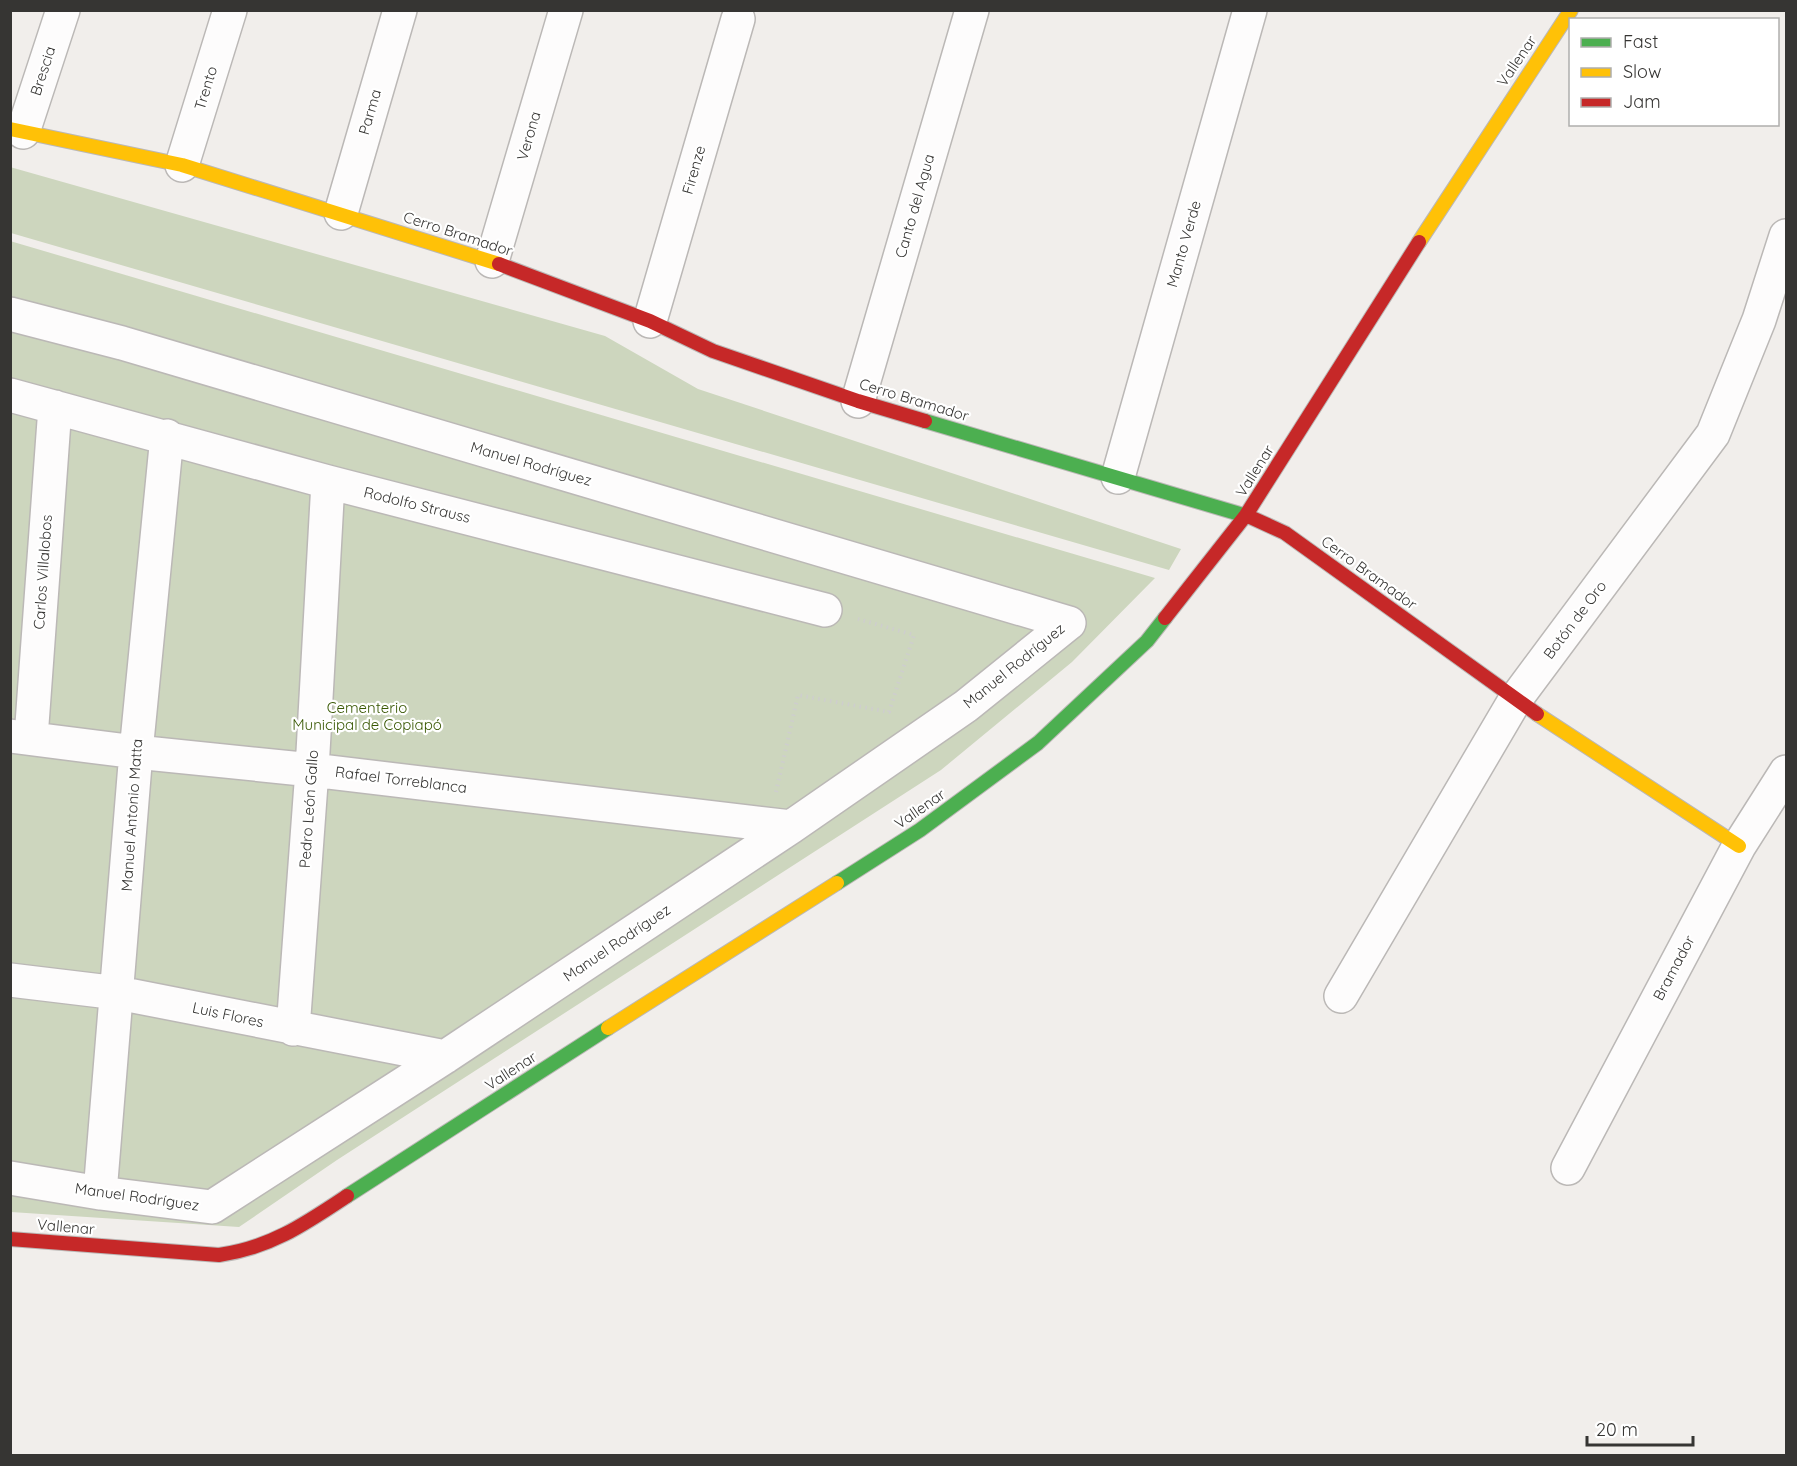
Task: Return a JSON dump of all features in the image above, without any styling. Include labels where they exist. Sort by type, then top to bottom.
[{"type":"street","name":"Brescia","points":[[17,130],[63,10]]},
{"type":"street","name":"Trento","points":[[182,165],[230,10]]},
{"type":"street","name":"Parma","points":[[341,213],[400,10]]},
{"type":"street","name":"Verona","points":[[492,261],[566,10]]},
{"type":"street","name":"Canto del Agua","points":[[858,401],[972,10]]},
{"type":"street","name":"Manto Verde","points":[[1118,477],[1250,10]]},
{"type":"street","name":"Vallenar","points":[[10,1239],[219,1255],[243,1252],[271,1243],[292,1232],[920,830],[1038,743],[1148,641],[1246,515],[1445,200],[1571,10]]},
{"type":"street","name":"Firenze","points":[[650,321],[738,19]]},
{"type":"street","name":"Cerro Bramador","points":[[17,130],[182,165],[341,213],[492,261],[650,321],[713,351],[858,401],[1246,515],[1285,533],[1515,700],[1738,846]]},
{"type":"street","name":"Botón de Oro","points":[[1341,996],[1515,700],[1713,434],[1759,320],[1786,236]]},
{"type":"street","name":"Manuel Rodríguez","points":[[10,314],[133,347],[1070,623],[966,706],[792,827],[445,1058],[212,1207],[100,1193],[10,1178]]},
{"type":"street","name":"Rodolfo Strauss","points":[[10,395],[167,436],[328,482],[825,610]]},
{"type":"street","name":"Carlos Villalobos","points":[[21,737],[55,407]]},
{"type":"street","name":"Manuel Antonio Matta","points":[[100,1193],[136,752],[167,436]]},
{"type":"street","name":"Pedro León Gallo","points":[[293,1029],[312,770],[328,482]]},
{"type":"street","name":"Rafael Torreblanca","points":[[21,737],[792,827]]},
{"type":"street","name":"Bramador","points":[[1568,1168],[1738,846],[1786,772]]},
{"type":"street","name":"Luis Flores","points":[[10,980],[118,993],[445,1058]]},
{"type":"path","points":[[758,823],[775,798],[798,695],[890,712],[914,635],[825,610]]},
{"type":"green space","points":[[10,167],[605,336],[698,389],[1181,549],[1169,570],[11,233]]},
{"type":"green space","name":"Cementerio Municipal de Copiapó","points":[[10,241],[1155,578],[1072,662],[941,770],[337,1160],[239,1227],[11,1212]]},
{"type":"traffic: fast","points":[[925,421],[1250,517]]},
{"type":"traffic: fast","points":[[837,883],[920,830],[1038,743],[1147,641],[1165,618]]},
{"type":"traffic: fast","points":[[347,1196],[608,1028]]},
{"type":"traffic: slow","points":[[1419,242],[1571,10]]},
{"type":"traffic: slow","points":[[10,129],[182,165],[499,264]]},
{"type":"traffic: slow","points":[[1537,714],[1739,846]]},
{"type":"traffic: slow","points":[[608,1028],[837,883]]},
{"type":"traffic: jam","points":[[1165,618],[1246,515],[1419,242]]},
{"type":"traffic: jam","points":[[499,264],[650,321],[713,351],[858,401],[925,421]]},
{"type":"traffic: jam","points":[[1250,517],[1285,533],[1537,714]]},
{"type":"traffic: jam","points":[[10,1239],[219,1255],[271,1241],[347,1196]]}]
